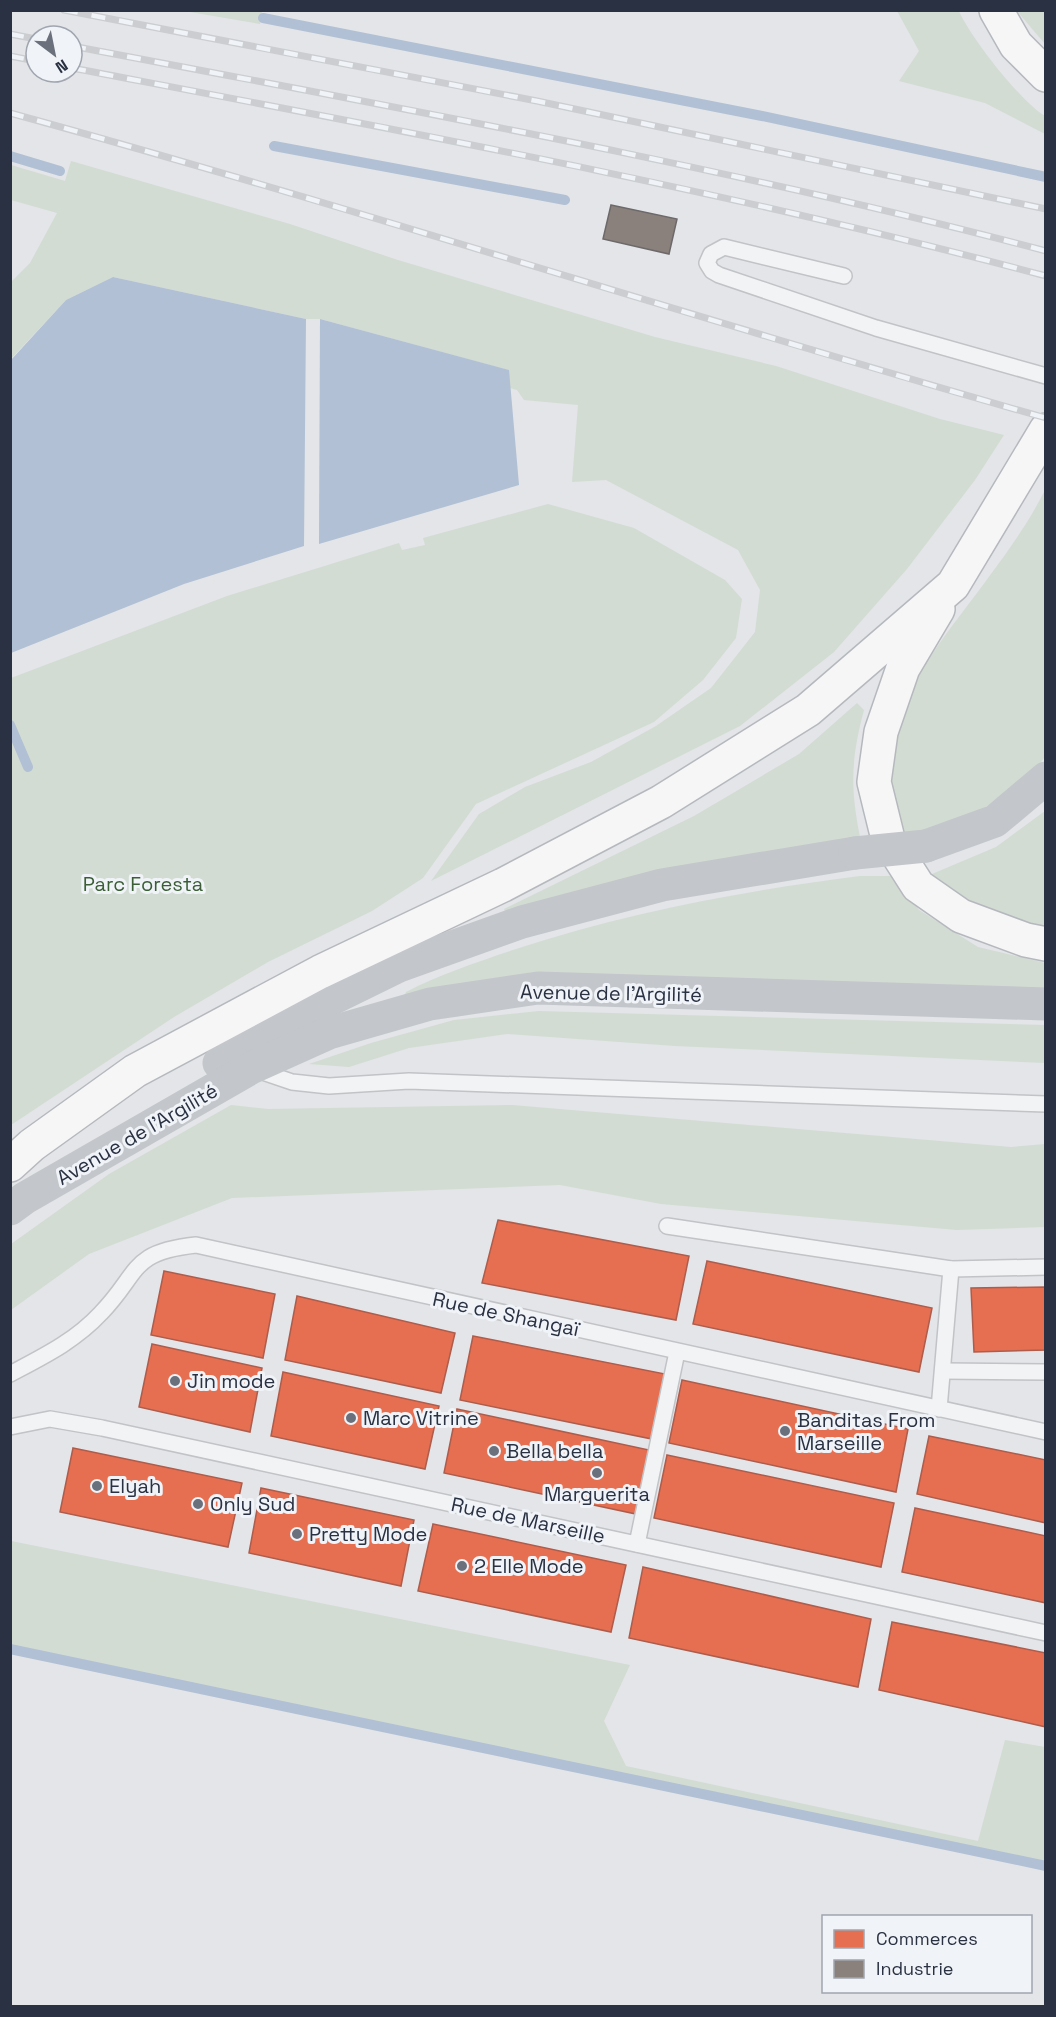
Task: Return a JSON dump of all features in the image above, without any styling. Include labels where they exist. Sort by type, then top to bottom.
[{"type":"highway","points":[[996,10],[1016,45],[1046,75]]},
{"type":"highway","points":[[1039,442],[903,668],[881,732],[874,782],[888,839],[918,886],[961,916],[1026,940],[1046,944]]},
{"type":"highway","points":[[10,1165],[32,1145],[135,1071],[320,972],[503,885],[661,802],[808,710],[953,585]]},
{"type":"street","points":[[18,1203],[184,1084],[301,1014],[399,966],[522,922],[662,885],[855,853],[926,846],[995,820],[1046,778]]},
{"type":"street","name":"Avenue de l'Argilité","points":[[18,1203],[251,1068],[329,1033],[429,1004],[538,988],[1046,1004]]},
{"type":"lane","points":[[844,276],[724,247],[711,254],[707,262],[712,271],[719,275],[876,328],[1046,376]]},
{"type":"lane","points":[[251,1068],[292,1082],[329,1086],[409,1081],[1046,1104]]},
{"type":"lane","points":[[667,1226],[951,1269],[1046,1267]]},
{"type":"lane","name":"Rue de Shangaï","points":[[10,1374],[72,1340],[102,1313],[138,1264],[167,1248],[196,1245],[1046,1432]]},
{"type":"lane","points":[[939,1410],[951,1269]]},
{"type":"lane","points":[[638,1544],[677,1352]]},
{"type":"lane","points":[[944,1371],[1046,1372]]},
{"type":"lane","name":"Rue de Marseille","points":[[10,1427],[50,1419],[102,1428],[1046,1633]]},
{"type":"green space","points":[[184,11],[262,11],[260,24]]},
{"type":"green space","points":[[897,11],[959,11],[997,68],[1035,109],[1045,116],[1045,134],[985,103],[899,81],[919,51]]},
{"type":"green space","points":[[1017,11],[1045,11],[1045,44]]},
{"type":"green space","points":[[71,161],[290,224],[398,260],[655,337],[776,366],[940,419],[1004,435],[975,480],[907,569],[834,652],[740,726],[431,881],[479,814],[525,787],[591,762],[656,726],[711,688],[755,632],[760,590],[738,550],[606,480],[572,482],[578,405],[524,400],[517,390],[510,388],[508,370],[320,319],[306,319],[113,277],[66,300],[11,359],[11,282],[30,263],[57,213],[11,200],[11,165],[65,181]]},
{"type":"green space","points":[[1045,490],[1045,757],[1031,774],[998,800],[962,817],[902,836],[893,803],[889,768],[896,723],[917,678],[931,655],[1013,543]]},
{"type":"green space","name":"Parc Foresta","points":[[548,504],[634,528],[725,580],[742,599],[736,638],[703,680],[654,722],[476,804],[423,878],[372,911],[268,962],[174,1017],[11,1125],[11,678],[227,596],[399,543],[402,550],[425,545],[423,538]]},
{"type":"green space","points":[[857,703],[864,710],[856,743],[853,773],[860,837],[508,918],[504,909],[694,816],[799,754]]},
{"type":"green space","points":[[1045,811],[1045,929],[988,913],[932,874],[996,847]]},
{"type":"green space","points":[[860,876],[894,876],[919,910],[978,947],[1045,963],[1045,992],[403,998],[406,992],[460,969],[516,949],[601,924],[729,896]]},
{"type":"green space","points":[[539,1011],[1045,1025],[1045,1063],[675,1046],[507,1034],[409,1048],[349,1067],[309,1064],[371,1043],[454,1020]]},
{"type":"green space","points":[[231,1105],[268,1109],[512,1105],[1011,1147],[1045,1144],[1045,1227],[957,1230],[661,1204],[560,1185],[232,1198],[89,1254],[11,1310],[11,1244],[109,1174]]},
{"type":"green space","points":[[11,1541],[630,1665],[604,1721],[626,1766],[978,1841],[1005,1740],[1045,1747],[1045,1866],[11,1649]]},
{"type":"water","points":[[113,277],[306,319],[304,546],[184,584],[11,653],[11,360],[66,300]]},
{"type":"water","points":[[320,319],[509,370],[519,485],[319,544]]},
{"type":"building: Commerces","points":[[498,1220],[689,1256],[676,1320],[482,1283]]},
{"type":"building: Commerces","points":[[707,1261],[932,1308],[919,1372],[693,1324]]},
{"type":"building: Commerces","points":[[164,1271],[275,1294],[263,1358],[151,1335]]},
{"type":"building: Commerces","points":[[1046,1287],[1046,1350],[974,1352],[971,1288]]},
{"type":"building: Commerces","points":[[297,1296],[455,1333],[441,1393],[285,1360]]},
{"type":"building: Commerces","points":[[473,1336],[665,1374],[652,1439],[460,1400]]},
{"type":"building: Commerces","points":[[152,1344],[262,1368],[250,1432],[139,1407]]},
{"type":"building: Commerces","points":[[283,1372],[439,1406],[425,1469],[271,1436]]},
{"type":"building: Commerces","points":[[682,1380],[908,1429],[896,1492],[669,1443]]},
{"type":"building: Commerces","points":[[457,1409],[649,1450],[636,1514],[444,1473]]},
{"type":"building: Commerces","points":[[929,1436],[1046,1460],[1046,1523],[917,1494]]},
{"type":"building: Commerces","points":[[73,1448],[242,1483],[228,1547],[60,1512]]},
{"type":"building: Commerces","points":[[667,1455],[894,1503],[881,1567],[654,1518]]},
{"type":"building: Commerces","points":[[261,1488],[414,1520],[401,1586],[249,1553]]},
{"type":"building: Commerces","points":[[915,1508],[1046,1536],[1046,1603],[902,1572]]},
{"type":"building: Commerces","points":[[433,1524],[626,1565],[611,1632],[418,1591]]},
{"type":"building: Commerces","points":[[643,1567],[871,1619],[858,1687],[629,1638]]},
{"type":"building: Commerces","points":[[892,1622],[1046,1653],[1046,1727],[879,1690]]},
{"type":"building: Industrie","points":[[611,205],[677,219],[669,254],[603,239]]},
{"type":"waterway","points":[[263,18],[762,116],[1046,177]]},
{"type":"waterway","points":[[274,146],[565,200]]},
{"type":"waterway","points":[[10,156],[60,171]]},
{"type":"waterway","points":[[10,725],[28,767]]},
{"type":"waterway","points":[[10,1649],[1046,1866]]},
{"type":"railway","points":[[64,10],[537,101],[1046,209]]},
{"type":"railway","points":[[10,34],[24,37]]},
{"type":"railway","points":[[84,48],[683,165],[925,220],[1046,251]]},
{"type":"railway","points":[[10,56],[24,59]]},
{"type":"railway","points":[[84,70],[439,138],[683,189],[804,216],[1046,276]]},
{"type":"railway","points":[[10,113],[140,149],[1046,418]]},
{"type":"place","name":"Jin mode","points":[[175,1381]]},
{"type":"place","name":"Marc Vitrine","points":[[351,1418]]},
{"type":"place","name":"Banditas From Marseille","points":[[785,1431]]},
{"type":"place","name":"Bella bella","points":[[494,1451]]},
{"type":"place","name":"Marguerita","points":[[597,1473]]},
{"type":"place","name":"Elyah","points":[[97,1486]]},
{"type":"place","name":"Only Sud","points":[[198,1504]]},
{"type":"place","name":"Pretty Mode","points":[[297,1534]]},
{"type":"place","name":"2 Elle Mode","points":[[462,1566]]}]
